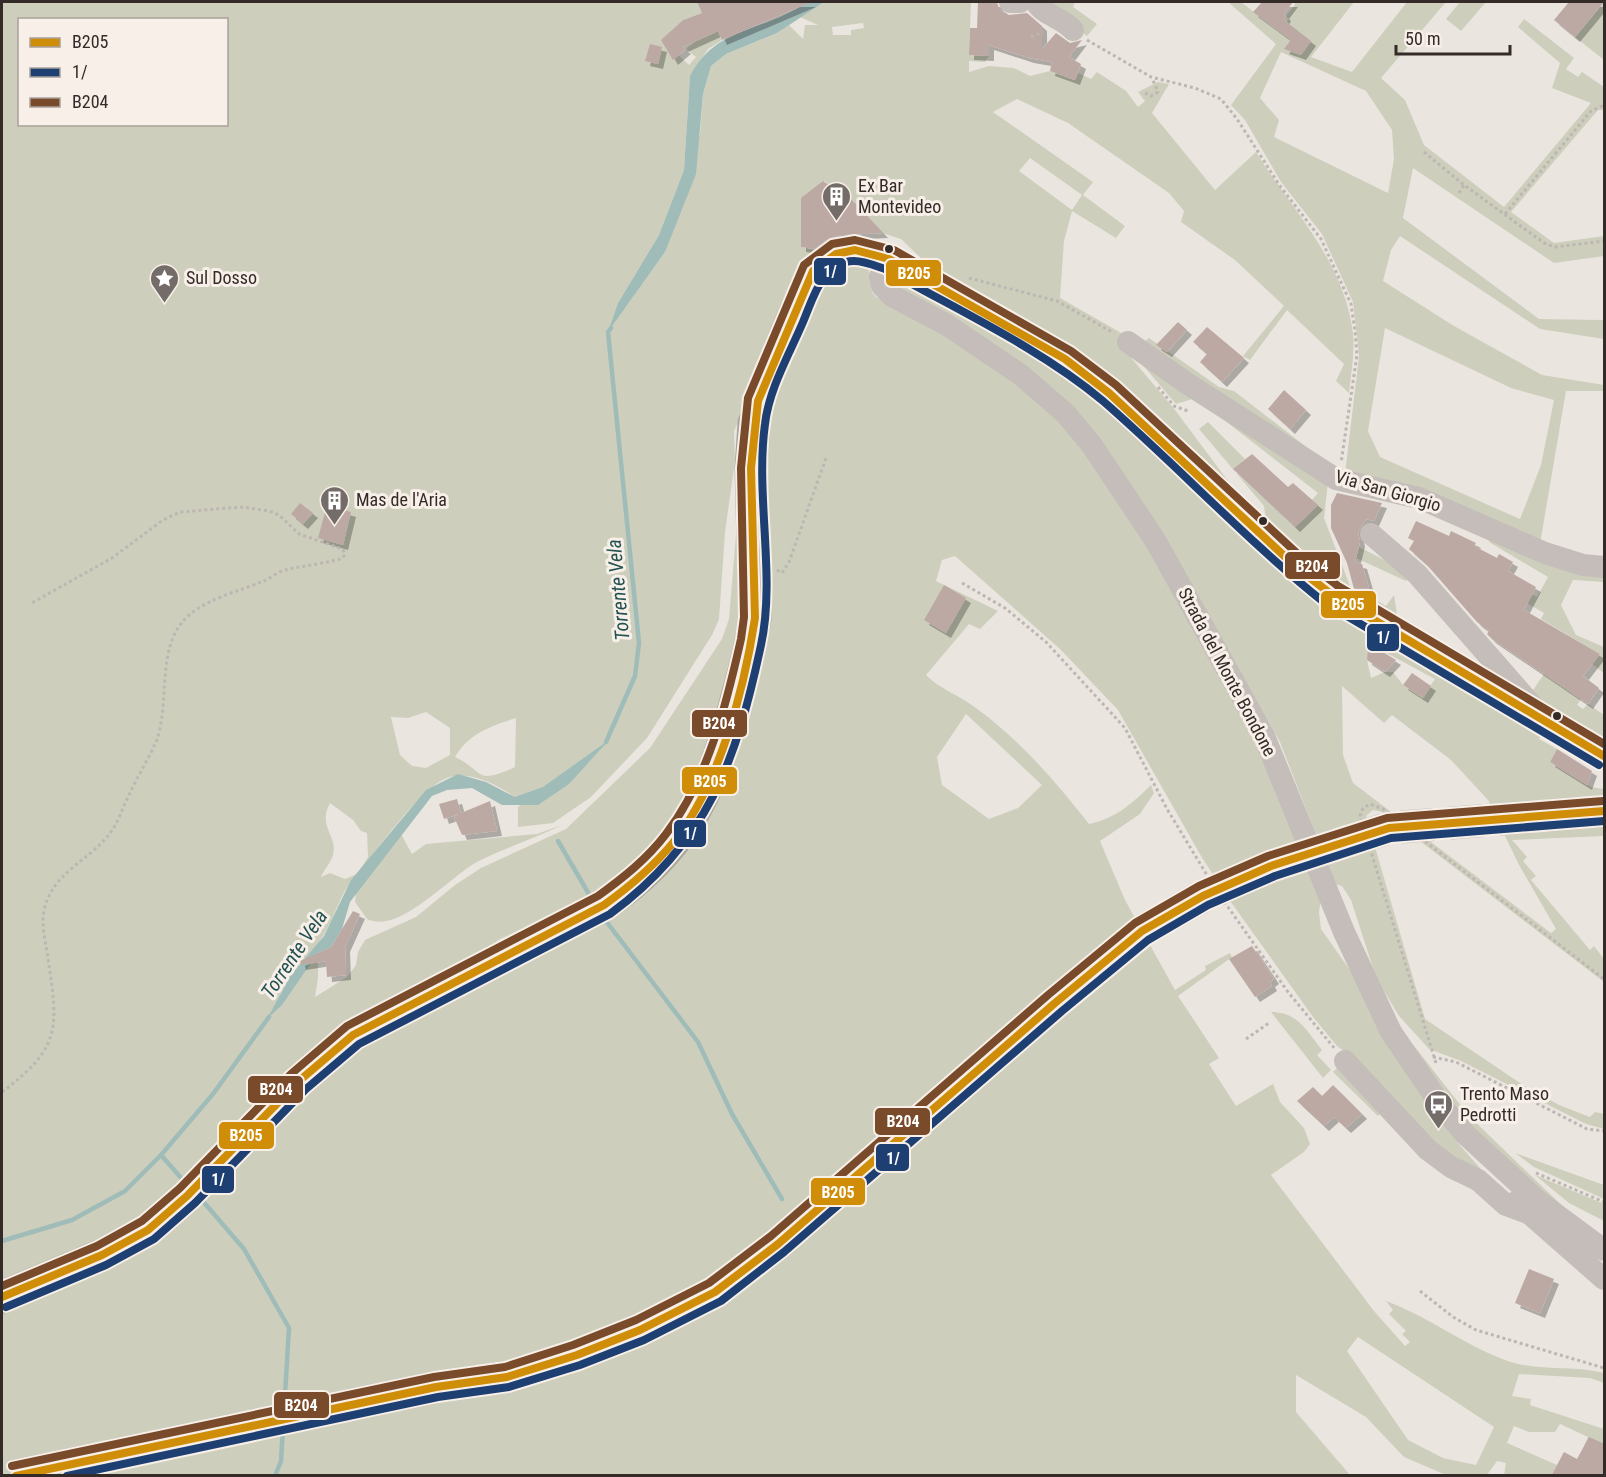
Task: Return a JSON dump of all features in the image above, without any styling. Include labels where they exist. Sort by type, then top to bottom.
[{"type":"highway","points":[[2,1297],[102,1255],[148,1230],[188,1196],[273,1106],[340,1043],[604,905],[636,884],[659,861],[682,833],[718,762],[753,640],[756,618],[751,468],[754,423]]},
{"type":"main road","points":[[754,423],[758,401],[813,271],[828,258],[845,251],[868,251],[889,259],[1065,359],[1109,393],[1294,565],[1332,595],[1605,756]]},
{"type":"street","points":[[1010,2],[1020,2]]},
{"type":"street","points":[[1036,2],[1040,8],[1043,28],[1066,22],[1073,30]]},
{"type":"street","name":"Strada del Monte Bondone","points":[[889,259],[880,276],[886,291],[979,346],[1047,396],[1092,444],[1155,540],[1264,736],[1352,951],[1390,1032],[1459,1128],[1538,1201],[1605,1250]]},
{"type":"street","name":"Via San Giorgio","points":[[1128,342],[1188,384],[1336,479],[1419,498],[1545,553],[1583,565],[1605,567]]},
{"type":"street","points":[[1371,534],[1417,574],[1549,724]]},
{"type":"street","points":[[1345,1061],[1428,1150],[1451,1167],[1478,1180],[1506,1205],[1525,1212]]},
{"type":"street","points":[[1459,1128],[1456,1131],[1465,1146],[1525,1212],[1605,1279]]},
{"type":"path","points":[[1073,30],[1151,77],[1195,88],[1221,99],[1237,118],[1280,186],[1321,239],[1350,304],[1357,356],[1343,456],[1336,479]]},
{"type":"path","points":[[1145,93],[1151,96],[1158,92],[1151,77]]},
{"type":"path","points":[[1505,214],[1591,111],[1605,105]]},
{"type":"path","points":[[1424,152],[1464,185],[1555,247],[1605,241]]},
{"type":"path","points":[[1459,193],[1464,185]]},
{"type":"path","points":[[962,276],[1057,301],[1128,342]]},
{"type":"path","points":[[775,562],[778,573],[782,573],[789,562],[826,458]]},
{"type":"path","points":[[2,1092],[32,1070],[46,1052],[52,1037],[53,1011],[43,927],[44,910],[51,891],[61,878],[111,832],[156,742],[164,714],[167,666],[172,640],[181,623],[202,607],[269,579],[283,570],[343,558],[345,553],[342,549],[299,534],[279,515],[242,507],[180,512],[163,519],[112,558],[30,604]]},
{"type":"path","points":[[962,583],[1005,608],[1024,623],[1115,715],[1141,755],[1167,809],[1216,890],[1288,992],[1345,1061]]},
{"type":"path","points":[[1438,1070],[1360,816],[1362,808],[1370,804],[1383,809],[1605,979]]},
{"type":"path","points":[[1246,1039],[1269,1023]]},
{"type":"path","points":[[1427,1053],[1434,1058],[1456,1062],[1587,1128],[1605,1131]]},
{"type":"path","points":[[1526,1169],[1605,1202]]},
{"type":"path","points":[[1533,1176],[1539,1183]]},
{"type":"path","points":[[1420,1291],[1453,1317],[1476,1330],[1605,1368]]},
{"type":"green space","points":[[2,2],[697,2],[702,13],[683,20],[662,40],[689,65],[696,57],[686,49],[696,41],[718,31],[722,40],[708,49],[690,76],[684,170],[659,235],[618,303],[610,329],[665,252],[700,134],[703,94],[711,66],[726,54],[777,33],[789,25],[803,39],[805,25],[818,25],[800,17],[824,2],[971,2],[969,55],[989,56],[985,62],[969,61],[969,72],[989,66],[1014,68],[1030,76],[1050,71],[1074,80],[1078,73],[1091,79],[1097,72],[1126,91],[1138,107],[1145,101],[1138,92],[1158,82],[1169,84],[1152,113],[1215,190],[1256,152],[1315,238],[1340,283],[1353,334],[1349,393],[1336,381],[1344,364],[1287,310],[1250,360],[1243,356],[1284,306],[1235,260],[1181,222],[1184,211],[1169,193],[1068,123],[1017,99],[993,112],[1093,182],[1083,195],[1125,226],[1116,238],[1072,211],[1064,241],[1060,298],[1130,338],[1123,348],[1175,410],[1252,513],[941,277],[901,239],[882,233],[851,199],[824,181],[802,198],[801,247],[812,249],[812,257],[734,431],[735,461],[725,532],[719,619],[712,635],[647,738],[591,797],[553,823],[518,827],[518,807],[523,803],[498,787],[478,778],[459,776],[439,782],[415,803],[360,870],[368,857],[367,833],[361,831],[353,820],[330,803],[326,818],[334,848],[331,860],[321,877],[330,873],[345,879],[357,874],[346,888],[323,936],[280,994],[285,1000],[318,953],[315,997],[347,977],[356,965],[358,952],[365,940],[416,917],[455,885],[481,868],[566,829],[650,748],[722,639],[729,619],[742,462],[745,633],[687,806],[620,884],[500,939],[447,976],[145,1220],[2,1288],[2,1242],[9,1239],[2,1239]],"holes":[[[863,23],[864,28],[851,30],[851,35],[833,35],[832,27]],[[1030,158],[1082,195],[1072,210],[1019,171]],[[426,712],[450,728],[450,755],[426,768],[412,766],[400,755],[391,717],[408,718]],[[516,718],[515,767],[502,773],[486,776],[455,757],[474,736]]]},
{"type":"green space","points":[[1039,2],[1075,2],[1073,7],[1097,24],[1087,36]]},
{"type":"green space","points":[[1228,2],[1241,2],[1279,31],[1289,19],[1286,16],[1295,5],[1294,2],[1354,2],[1311,57],[1352,72],[1407,2],[1446,2],[1381,78],[1405,100],[1424,145],[1504,207],[1591,103],[1552,88],[1560,63],[1518,27],[1524,19],[1574,58],[1566,69],[1578,77],[1582,72],[1604,87],[1604,110],[1598,110],[1511,212],[1554,243],[1604,236],[1604,256],[1554,263],[1413,168],[1403,218],[1539,319],[1604,320],[1604,339],[1540,329],[1400,236],[1391,250],[1383,281],[1454,326],[1542,375],[1604,385],[1604,391],[1566,391],[1540,544],[1345,474],[1359,356],[1353,302],[1322,234],[1281,182],[1245,120],[1231,105],[1276,44]],"holes":[[[1281,52],[1366,91],[1392,130],[1394,159],[1388,193],[1274,137],[1279,120],[1260,98]],[[1385,328],[1511,388],[1554,400],[1541,465],[1520,519],[1380,457],[1368,431]]]},
{"type":"green space","points":[[1460,2],[1486,2],[1461,31],[1446,19]]},
{"type":"green space","points":[[1604,2],[1604,60],[1575,37]]},
{"type":"green space","points":[[835,263],[868,266],[872,292],[876,297],[934,327],[1038,399],[1086,450],[1120,500],[1243,709],[1321,900],[1319,912],[1321,929],[1352,973],[1458,1143],[1507,1199],[1456,1167],[1348,1054],[1337,1046],[1313,1017],[1228,898],[1201,856],[1118,710],[1060,649],[955,556],[942,560],[936,581],[998,611],[980,629],[969,624],[926,675],[976,708],[1008,734],[1050,777],[1089,824],[1116,814],[1151,785],[1154,793],[1140,814],[1100,841],[1125,900],[1175,990],[1206,970],[1205,966],[1230,953],[1232,957],[1178,996],[1219,1058],[1209,1064],[1236,1106],[1273,1084],[1280,1102],[1304,1128],[1310,1144],[1304,1152],[1271,1175],[1374,1311],[1405,1346],[1410,1342],[1402,1334],[1406,1331],[1389,1314],[1393,1310],[1386,1301],[1416,1314],[1474,1346],[1517,1364],[1604,1373],[1604,1383],[1590,1378],[1519,1374],[1512,1396],[1531,1399],[1530,1405],[1604,1429],[1604,1456],[1584,1446],[1588,1437],[1560,1424],[1555,1432],[1529,1432],[1514,1426],[1507,1443],[1557,1465],[1551,1475],[1504,1475],[1506,1463],[1497,1461],[1487,1475],[1446,1475],[1404,1457],[1366,1417],[1296,1375],[1296,1412],[1350,1475],[2,1476],[2,1305],[73,1273],[320,1071],[587,924],[728,753],[760,432],[785,347]],"holes":[[[966,714],[1042,785],[1018,808],[989,819],[942,785],[937,757]],[[1358,1337],[1494,1427],[1476,1465],[1443,1458],[1408,1440],[1347,1351]]]},
{"type":"green space","points":[[900,278],[1065,368],[1292,575],[1545,729],[1539,739],[1557,749],[1550,762],[1591,787],[1604,789],[1604,836],[1512,840],[1527,857],[1523,861],[1536,876],[1531,880],[1590,950],[1594,946],[1604,959],[1604,982],[1382,812],[1373,810],[1366,816],[1425,1019],[1523,1085],[1559,1105],[1590,1117],[1595,1112],[1604,1114],[1604,1129],[1586,1124],[1461,1061],[1429,1049],[1399,1016],[1376,977],[1351,900],[1342,886],[1335,884],[1280,742],[1220,636],[1096,439],[896,283]],"holes":[[[1368,643],[1435,679],[1422,698],[1403,685],[1393,672],[1385,672],[1371,678],[1367,660]],[[1342,686],[1384,723],[1392,715],[1451,760],[1488,800],[1518,863],[1556,929],[1551,933],[1353,783],[1343,755]]]},
{"type":"green space","points":[[1149,338],[1219,387],[1234,391],[1318,456],[1141,345]]},
{"type":"green space","points":[[1141,363],[1196,398],[1176,404]]},
{"type":"green space","points":[[1201,402],[1328,481],[1324,518],[1352,591],[1360,590],[1386,606],[1394,595],[1399,627],[1343,594],[1267,528],[1264,506],[1236,473],[1295,527],[1317,505],[1312,500],[1318,493]]},
{"type":"green space","points":[[1208,422],[1245,459],[1233,470],[1199,429]]},
{"type":"green space","points":[[1494,534],[1604,571],[1604,582],[1573,580],[1561,605],[1576,635],[1604,647],[1604,673],[1592,664],[1600,654],[1541,619],[1544,613],[1523,601],[1527,592],[1537,597],[1548,577],[1489,542]]},
{"type":"green space","points":[[1359,547],[1410,575],[1406,581],[1356,558]]},
{"type":"green space","points":[[1544,674],[1581,699],[1577,705],[1583,709],[1588,704],[1604,715],[1604,746],[1529,696]]},
{"type":"green space","points":[[562,825],[477,862],[424,902],[394,919],[380,922],[367,919],[355,902],[356,893],[401,834],[412,854],[426,844],[537,834]]},
{"type":"green space","points":[[1271,1012],[1288,1015],[1301,1023],[1322,1050],[1317,1055],[1331,1070],[1323,1078]]},
{"type":"green space","points":[[1411,1042],[1469,1116],[1577,1220],[1471,1133]]},
{"type":"green space","points":[[1341,1064],[1385,1108],[1378,1116],[1333,1072]]},
{"type":"green space","points":[[1515,1153],[1604,1185],[1604,1199],[1534,1167]]},
{"type":"green space","points":[[1535,1175],[1604,1204],[1604,1221],[1569,1203]]},
{"type":"water","points":[[807,2],[824,2],[777,33],[726,54],[711,66],[703,94],[696,174],[665,252],[608,332],[618,303],[659,235],[684,170],[690,76],[701,59],[713,47],[743,31],[791,12]]},
{"type":"water","points":[[609,740],[569,784],[538,805],[502,805],[472,788],[447,790],[432,796],[350,902],[342,929],[331,947],[318,953],[282,1005],[267,1019],[291,975],[324,936],[351,880],[426,790],[458,774],[486,782],[515,797],[543,787]]},
{"type":"building","points":[[697,2],[811,2],[722,40],[718,31],[683,47],[686,49],[673,60],[661,40],[683,20],[702,13]]},
{"type":"building","points":[[978,2],[997,2],[999,9],[1009,15],[1027,13],[1042,26],[1042,49],[1056,33],[1070,43],[1082,40],[1069,57],[1081,64],[1075,80],[1050,71],[1052,62],[1029,58],[989,45],[989,56],[969,55],[970,28],[977,28]]},
{"type":"building","points":[[1262,2],[1293,2],[1284,14],[1286,16],[1284,20],[1311,41],[1301,55],[1284,49],[1291,40],[1253,12]]},
{"type":"building","points":[[1569,2],[1604,2],[1575,37],[1554,20]]},
{"type":"building","points":[[650,44],[662,47],[658,64],[645,61]]},
{"type":"building","name":"Ex Bar Montevideo","points":[[823,181],[851,199],[883,233],[841,235],[828,239],[814,249],[801,247],[801,198]]},
{"type":"building","points":[[1178,322],[1187,330],[1167,352],[1156,345]]},
{"type":"building","points":[[1207,327],[1244,358],[1222,382],[1200,362],[1207,354],[1193,342]]},
{"type":"building","points":[[1284,390],[1306,410],[1290,429],[1268,409]]},
{"type":"building","points":[[1252,454],[1288,487],[1293,483],[1318,505],[1295,527],[1233,469]]},
{"type":"building","points":[[1337,493],[1382,503],[1374,521],[1366,519],[1358,532],[1360,542],[1355,562],[1362,564],[1369,588],[1354,589],[1347,563],[1331,528],[1331,505]]},
{"type":"building","points":[[300,503],[313,513],[303,524],[291,514]]},
{"type":"building","name":"Mas de l'Aria","points":[[327,505],[351,512],[343,545],[318,538]]},
{"type":"building","points":[[1416,521],[1449,536],[1451,531],[1476,543],[1474,546],[1497,558],[1499,554],[1513,562],[1508,571],[1536,587],[1524,610],[1600,654],[1583,676],[1599,688],[1588,704],[1487,634],[1489,631],[1477,622],[1427,565],[1409,549],[1414,541],[1408,538]]},
{"type":"building","points":[[944,585],[966,598],[946,633],[924,620]]},
{"type":"building","points":[[1368,643],[1396,660],[1385,672],[1367,660]]},
{"type":"building","points":[[1412,673],[1431,686],[1423,698],[1403,685]]},
{"type":"building","points":[[1557,749],[1592,771],[1587,785],[1550,762]]},
{"type":"building","points":[[457,799],[461,813],[490,801],[497,831],[462,835],[454,817],[459,814],[444,819],[439,804]]},
{"type":"building","points":[[353,911],[360,914],[345,947],[346,975],[327,977],[326,961],[301,965],[300,961],[331,947]]},
{"type":"building","points":[[1252,946],[1274,979],[1270,982],[1272,986],[1255,997],[1229,959]]},
{"type":"building","points":[[1333,1085],[1362,1114],[1346,1128],[1334,1117],[1324,1126],[1297,1101],[1313,1087],[1322,1096]]},
{"type":"building","points":[[1529,1269],[1554,1279],[1540,1313],[1515,1303]]},
{"type":"building","points":[[1589,1437],[1605,1444],[1605,1476],[1551,1476],[1564,1452],[1577,1459]]},
{"type":"waterway","name":"Torrente Vela","points":[[606,742],[635,676],[639,643],[608,332],[611,328]]},
{"type":"waterway","points":[[558,841],[590,896]]},
{"type":"waterway","points":[[606,921],[698,1042],[732,1114],[782,1199]]},
{"type":"waterway","name":"Torrente Vela","points":[[2,1241],[72,1220],[125,1191],[161,1155],[213,1094],[269,1017]]},
{"type":"waterway","points":[[161,1155],[182,1179]]},
{"type":"waterway","points":[[201,1199],[244,1249],[289,1328],[281,1461],[275,1476]]},
{"type":"tunnel","points":[[14,1476],[436,1387],[507,1377],[577,1355],[640,1330],[715,1292],[778,1244],[1055,1003],[1142,931],[1203,896],[1271,866],[1389,828],[1604,811]]},
{"type":"transit line","name":"B204","points":[[2,1286],[97,1246],[142,1221],[180,1188],[291,1074],[347,1026],[598,896],[634,868],[666,834],[681,813],[693,790],[714,741],[741,639],[744,617],[741,468],[748,398],[804,265],[832,244],[855,240],[894,250],[1071,351],[1116,385],[1301,557],[1338,586],[1604,744]]},
{"type":"transit line","name":"B205","points":[[2,1297],[102,1255],[148,1230],[187,1196],[299,1081],[353,1035],[604,905],[640,877],[672,844],[689,821],[716,766],[736,706],[750,646],[755,618],[751,468],[758,401],[813,271],[836,254],[855,250],[889,259],[1065,359],[1109,393],[1294,565],[1332,595],[1604,756]]},
{"type":"transit line","name":"1/","points":[[6,1307],[106,1265],[154,1239],[195,1203],[306,1089],[359,1044],[610,914],[644,887],[671,858],[694,828],[713,796],[728,763],[741,726],[761,645],[767,591],[762,479],[767,411],[780,372],[820,283],[834,267],[843,263],[858,261],[885,269],[997,330],[1052,364],[1103,401],[1268,555],[1325,603],[1599,765]]},
{"type":"transit line","name":"B204","points":[[12,1466],[434,1377],[505,1367],[573,1345],[636,1320],[709,1283],[771,1236],[1048,995],[1135,923],[1199,886],[1268,856],[1387,818],[1603,801]]},
{"type":"transit line","name":"B205","points":[[16,1476],[436,1387],[507,1377],[577,1355],[640,1330],[715,1292],[778,1244],[1055,1003],[1142,931],[1203,896],[1271,866],[1389,828],[1604,811]]},
{"type":"transit line","name":"1/","points":[[67,1476],[438,1397],[509,1387],[580,1365],[644,1340],[721,1301],[784,1252],[1062,1011],[1148,940],[1208,905],[1275,876],[1391,838],[1604,821]]},
{"type":"place","name":"Ex Bar Montevideo","points":[[837,222]]},
{"type":"place","name":"Sul Dosso","points":[[165,304]]},
{"type":"place","name":"Mas de l'Aria","points":[[335,526]]},
{"type":"place","name":"Trento Maso Pedrotti","points":[[1439,1130]]}]
